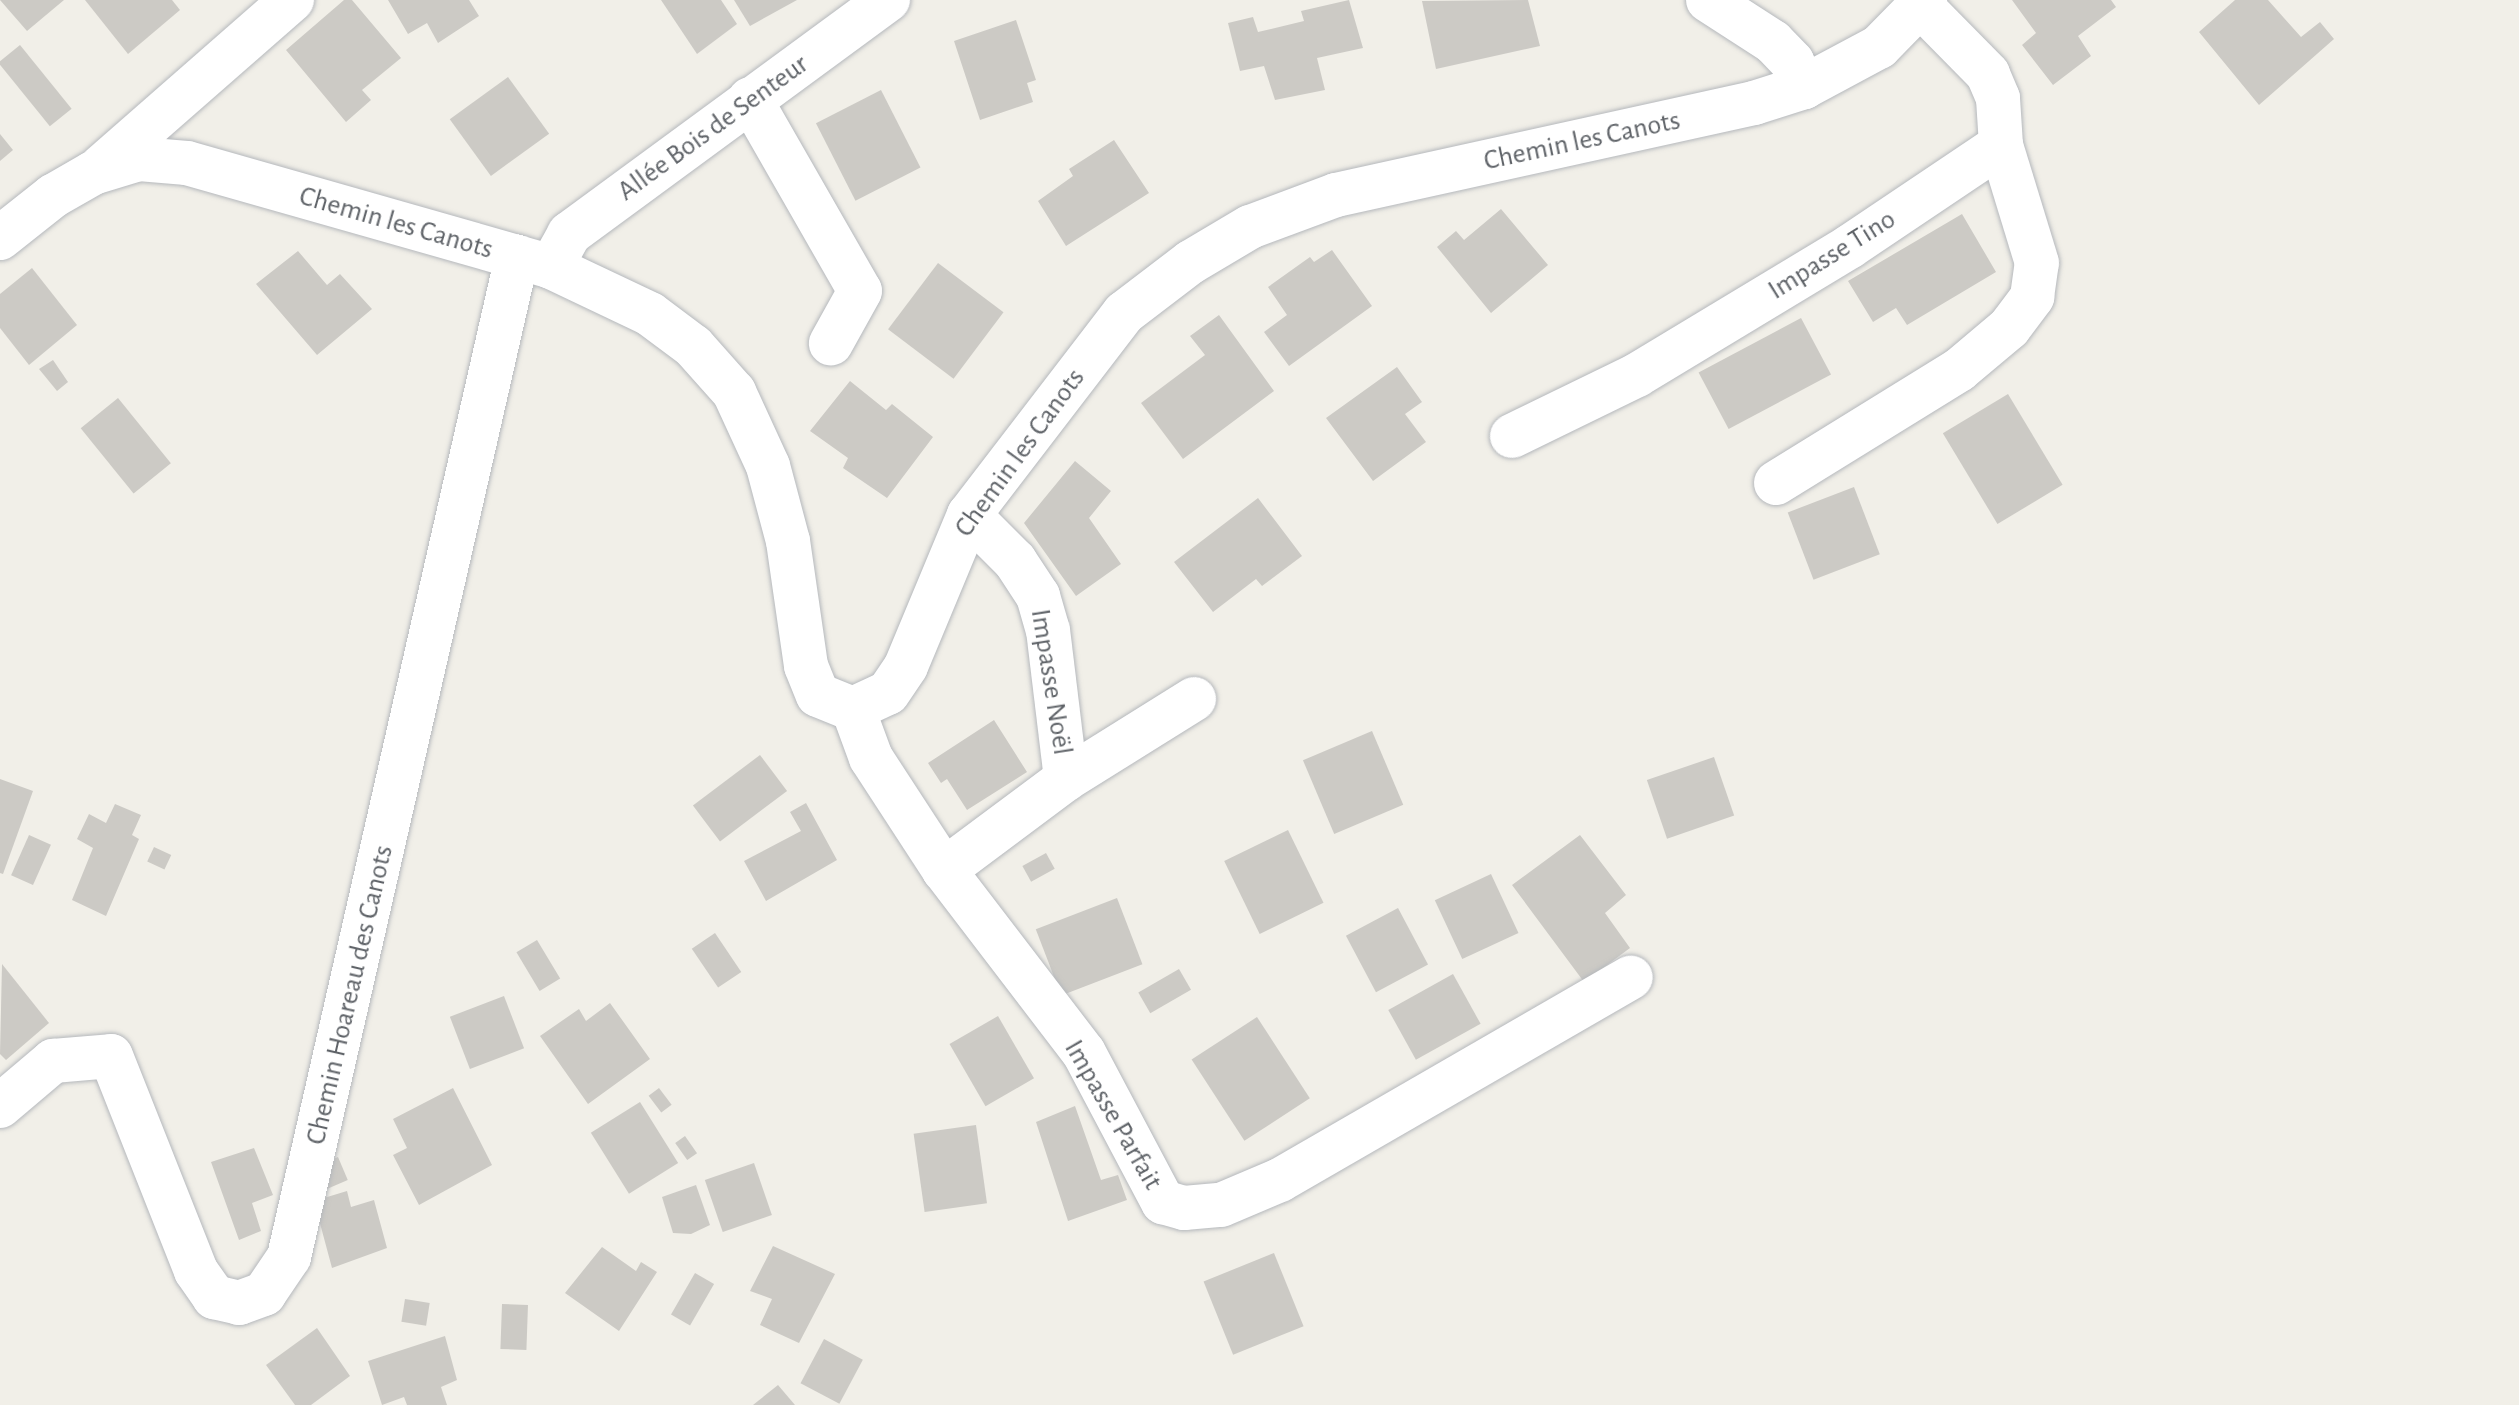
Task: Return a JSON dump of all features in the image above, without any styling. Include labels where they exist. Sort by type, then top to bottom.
[{"type":"street","points":[[93,173],[292,0]]},
{"type":"street","name":"Allée Bois de Senteur","points":[[534,262],[750,99],[888,0]]},
{"type":"street","points":[[1708,0],[1773,42],[1792,62],[1804,87]]},
{"type":"street","points":[[1776,483],[1959,370],[2009,328],[2032,297],[2035,251],[2001,145],[1998,98],[1988,74],[1923,3]]},
{"type":"street","name":"Chemin les Canots","points":[[0,238],[53,196],[93,173],[139,159],[187,163],[534,262],[650,314],[693,346],[734,392],[768,466],[788,541],[806,666],[818,695],[853,709],[888,693],[906,666],[969,515],[1124,313],[1191,262],[1250,227],[1336,195],[1754,103],[1804,87],[1879,47],[1923,3]]},
{"type":"street","points":[[750,99],[860,291],[831,343]]},
{"type":"street","name":"Impasse Tino","points":[[1512,436],[1650,367],[1849,247],[2001,145]]},
{"type":"street","name":"Chemin Hoareau des Canots","points":[[0,1106],[53,1061],[111,1056],[196,1271],[214,1297],[239,1303],[264,1294],[289,1257],[534,262]]},
{"type":"street","name":"Impasse Noël","points":[[969,515],[1015,561],[1038,596],[1048,630],[1066,779]]},
{"type":"street","points":[[944,870],[1066,779],[1194,699]]},
{"type":"street","name":"Impasse Parfait","points":[[853,709],[871,758],[944,870],[1084,1053],[1163,1202],[1184,1208],[1221,1205],[1280,1180],[1631,977]]},
{"type":"building","points":[[0,0],[64,0],[27,31]]},
{"type":"building","points":[[85,0],[172,0],[180,10],[128,54]]},
{"type":"building","points":[[344,0],[352,0],[401,58],[362,90],[371,100],[346,122],[286,50]]},
{"type":"building","points":[[388,0],[469,0],[479,16],[438,43],[427,23],[408,34]]},
{"type":"building","points":[[661,0],[721,0],[737,24],[697,54]]},
{"type":"building","points":[[734,0],[797,0],[750,26]]},
{"type":"building","points":[[1349,0],[1363,48],[1317,58],[1325,90],[1275,100],[1264,66],[1240,71],[1228,23],[1253,17],[1258,32],[1304,21],[1301,11]]},
{"type":"building","points":[[1528,0],[1540,46],[1436,69],[1422,1]]},
{"type":"building","points":[[2012,0],[2111,0],[2116,7],[2078,36],[2091,56],[2053,85],[2022,45],[2036,33]]},
{"type":"building","points":[[2235,0],[2268,0],[2301,37],[2320,22],[2334,39],[2259,105],[2199,32]]},
{"type":"building","points":[[1016,20],[1036,80],[1027,83],[1033,102],[980,120],[954,41]]},
{"type":"building","points":[[20,45],[72,109],[50,126],[0,65],[0,61]]},
{"type":"building","points":[[508,77],[549,134],[491,176],[450,119]]},
{"type":"building","points":[[881,90],[920,168],[855,201],[816,123]]},
{"type":"building","points":[[0,134],[13,150],[0,161]]},
{"type":"building","points":[[1114,140],[1149,193],[1066,246],[1038,201],[1073,176],[1069,169]]},
{"type":"building","points":[[1501,209],[1548,265],[1491,313],[1437,247],[1456,231],[1464,240]]},
{"type":"building","points":[[1962,214],[1996,272],[1907,325],[1896,308],[1873,322],[1848,281]]},
{"type":"building","points":[[1332,250],[1372,306],[1289,366],[1264,332],[1287,315],[1268,287],[1310,257],[1314,262]]},
{"type":"building","points":[[298,251],[327,285],[340,274],[372,309],[317,355],[256,284]]},
{"type":"building","points":[[938,263],[1003,312],[954,379],[888,329]]},
{"type":"building","points":[[32,268],[77,325],[29,365],[0,328],[0,294]]},
{"type":"building","points":[[1219,315],[1274,391],[1183,459],[1141,403],[1205,355],[1190,336]]},
{"type":"building","points":[[1801,318],[1831,375],[1729,429],[1699,372]]},
{"type":"building","points":[[53,360],[68,382],[57,391],[39,369]]},
{"type":"building","points":[[1397,367],[1422,402],[1405,414],[1426,442],[1373,481],[1326,418]]},
{"type":"building","points":[[850,381],[886,410],[892,404],[933,437],[887,498],[843,468],[848,458],[810,431]]},
{"type":"building","points":[[2008,394],[2063,485],[1997,524],[1943,433]]},
{"type":"building","points":[[118,398],[171,463],[134,493],[81,428]]},
{"type":"building","points":[[1075,461],[1111,491],[1089,518],[1121,564],[1076,596],[1024,523]]},
{"type":"building","points":[[1854,487],[1880,554],[1814,580],[1788,512]]},
{"type":"building","points":[[1258,498],[1302,556],[1262,586],[1256,579],[1213,612],[1174,562]]},
{"type":"building","points":[[994,720],[1027,772],[967,810],[947,779],[941,783],[928,763]]},
{"type":"building","points":[[1372,731],[1403,805],[1334,834],[1303,760]]},
{"type":"building","points":[[760,755],[787,791],[720,841],[693,806]]},
{"type":"building","points":[[1714,757],[1734,816],[1667,839],[1647,780]]},
{"type":"building","points":[[0,779],[33,791],[3,874],[0,873]]},
{"type":"building","points":[[806,803],[837,860],[766,901],[744,861],[801,831],[790,812]]},
{"type":"building","points":[[115,804],[141,815],[132,835],[139,839],[106,916],[72,900],[93,848],[77,839],[89,814],[106,823]]},
{"type":"building","points":[[1288,830],[1324,903],[1260,934],[1224,861]]},
{"type":"building","points":[[29,835],[51,845],[33,885],[11,875]]},
{"type":"building","points":[[1580,835],[1626,895],[1605,913],[1630,948],[1584,982],[1512,885]]},
{"type":"building","points":[[154,847],[171,855],[164,870],[147,862]]},
{"type":"building","points":[[1046,853],[1055,869],[1031,882],[1022,866]]},
{"type":"building","points":[[1491,874],[1518,933],[1462,959],[1435,900]]},
{"type":"building","points":[[1117,898],[1142,964],[1061,995],[1036,929]]},
{"type":"building","points":[[1398,908],[1428,965],[1376,992],[1346,936]]},
{"type":"building","points":[[715,933],[741,972],[718,988],[692,949]]},
{"type":"building","points":[[537,940],[560,979],[540,991],[516,952]]},
{"type":"building","points":[[2,964],[49,1023],[6,1060],[0,1054]]},
{"type":"building","points":[[1179,969],[1191,990],[1150,1013],[1138,992]]},
{"type":"building","points":[[1453,974],[1481,1024],[1416,1060],[1388,1010]]},
{"type":"building","points":[[504,996],[524,1048],[470,1069],[450,1017]]},
{"type":"building","points":[[610,1003],[650,1059],[588,1104],[540,1036],[579,1009],[586,1021]]},
{"type":"building","points":[[998,1016],[1034,1078],[986,1106],[950,1044]]},
{"type":"building","points":[[1257,1017],[1310,1098],[1244,1141],[1192,1059]]},
{"type":"building","points":[[453,1088],[492,1165],[419,1205],[393,1155],[407,1148],[393,1119]]},
{"type":"building","points":[[659,1088],[672,1105],[661,1113],[649,1096]]},
{"type":"building","points":[[640,1102],[678,1163],[629,1194],[591,1133]]},
{"type":"building","points":[[1075,1106],[1101,1180],[1118,1175],[1127,1200],[1068,1221],[1036,1122]]},
{"type":"building","points":[[976,1125],[987,1203],[925,1212],[914,1134]]},
{"type":"building","points":[[685,1136],[697,1153],[687,1160],[675,1143]]},
{"type":"building","points":[[254,1148],[273,1195],[252,1203],[261,1231],[239,1240],[211,1162]]},
{"type":"building","points":[[338,1157],[348,1180],[326,1189],[316,1166]]},
{"type":"building","points":[[754,1163],[772,1215],[723,1232],[705,1180]]},
{"type":"building","points":[[696,1185],[710,1225],[691,1234],[673,1233],[662,1197]]},
{"type":"building","points":[[347,1191],[351,1207],[374,1200],[387,1248],[332,1268],[314,1201]]},
{"type":"building","points":[[773,1246],[835,1274],[799,1343],[760,1325],[772,1299],[750,1291]]},
{"type":"building","points":[[602,1247],[636,1271],[641,1262],[657,1272],[619,1331],[565,1293]]},
{"type":"building","points":[[1274,1253],[1304,1326],[1233,1355],[1204,1281]]},
{"type":"building","points":[[695,1273],[714,1284],[690,1326],[671,1315]]},
{"type":"building","points":[[405,1299],[430,1303],[426,1326],[401,1322]]},
{"type":"building","points":[[502,1304],[528,1305],[526,1350],[500,1349]]},
{"type":"building","points":[[317,1328],[350,1376],[311,1405],[295,1405],[266,1365]]},
{"type":"building","points":[[445,1336],[457,1380],[441,1387],[447,1405],[407,1405],[404,1397],[382,1405],[368,1361]]},
{"type":"building","points":[[824,1339],[863,1360],[839,1404],[801,1383]]},
{"type":"building","points":[[778,1385],[795,1405],[753,1405]]}]
